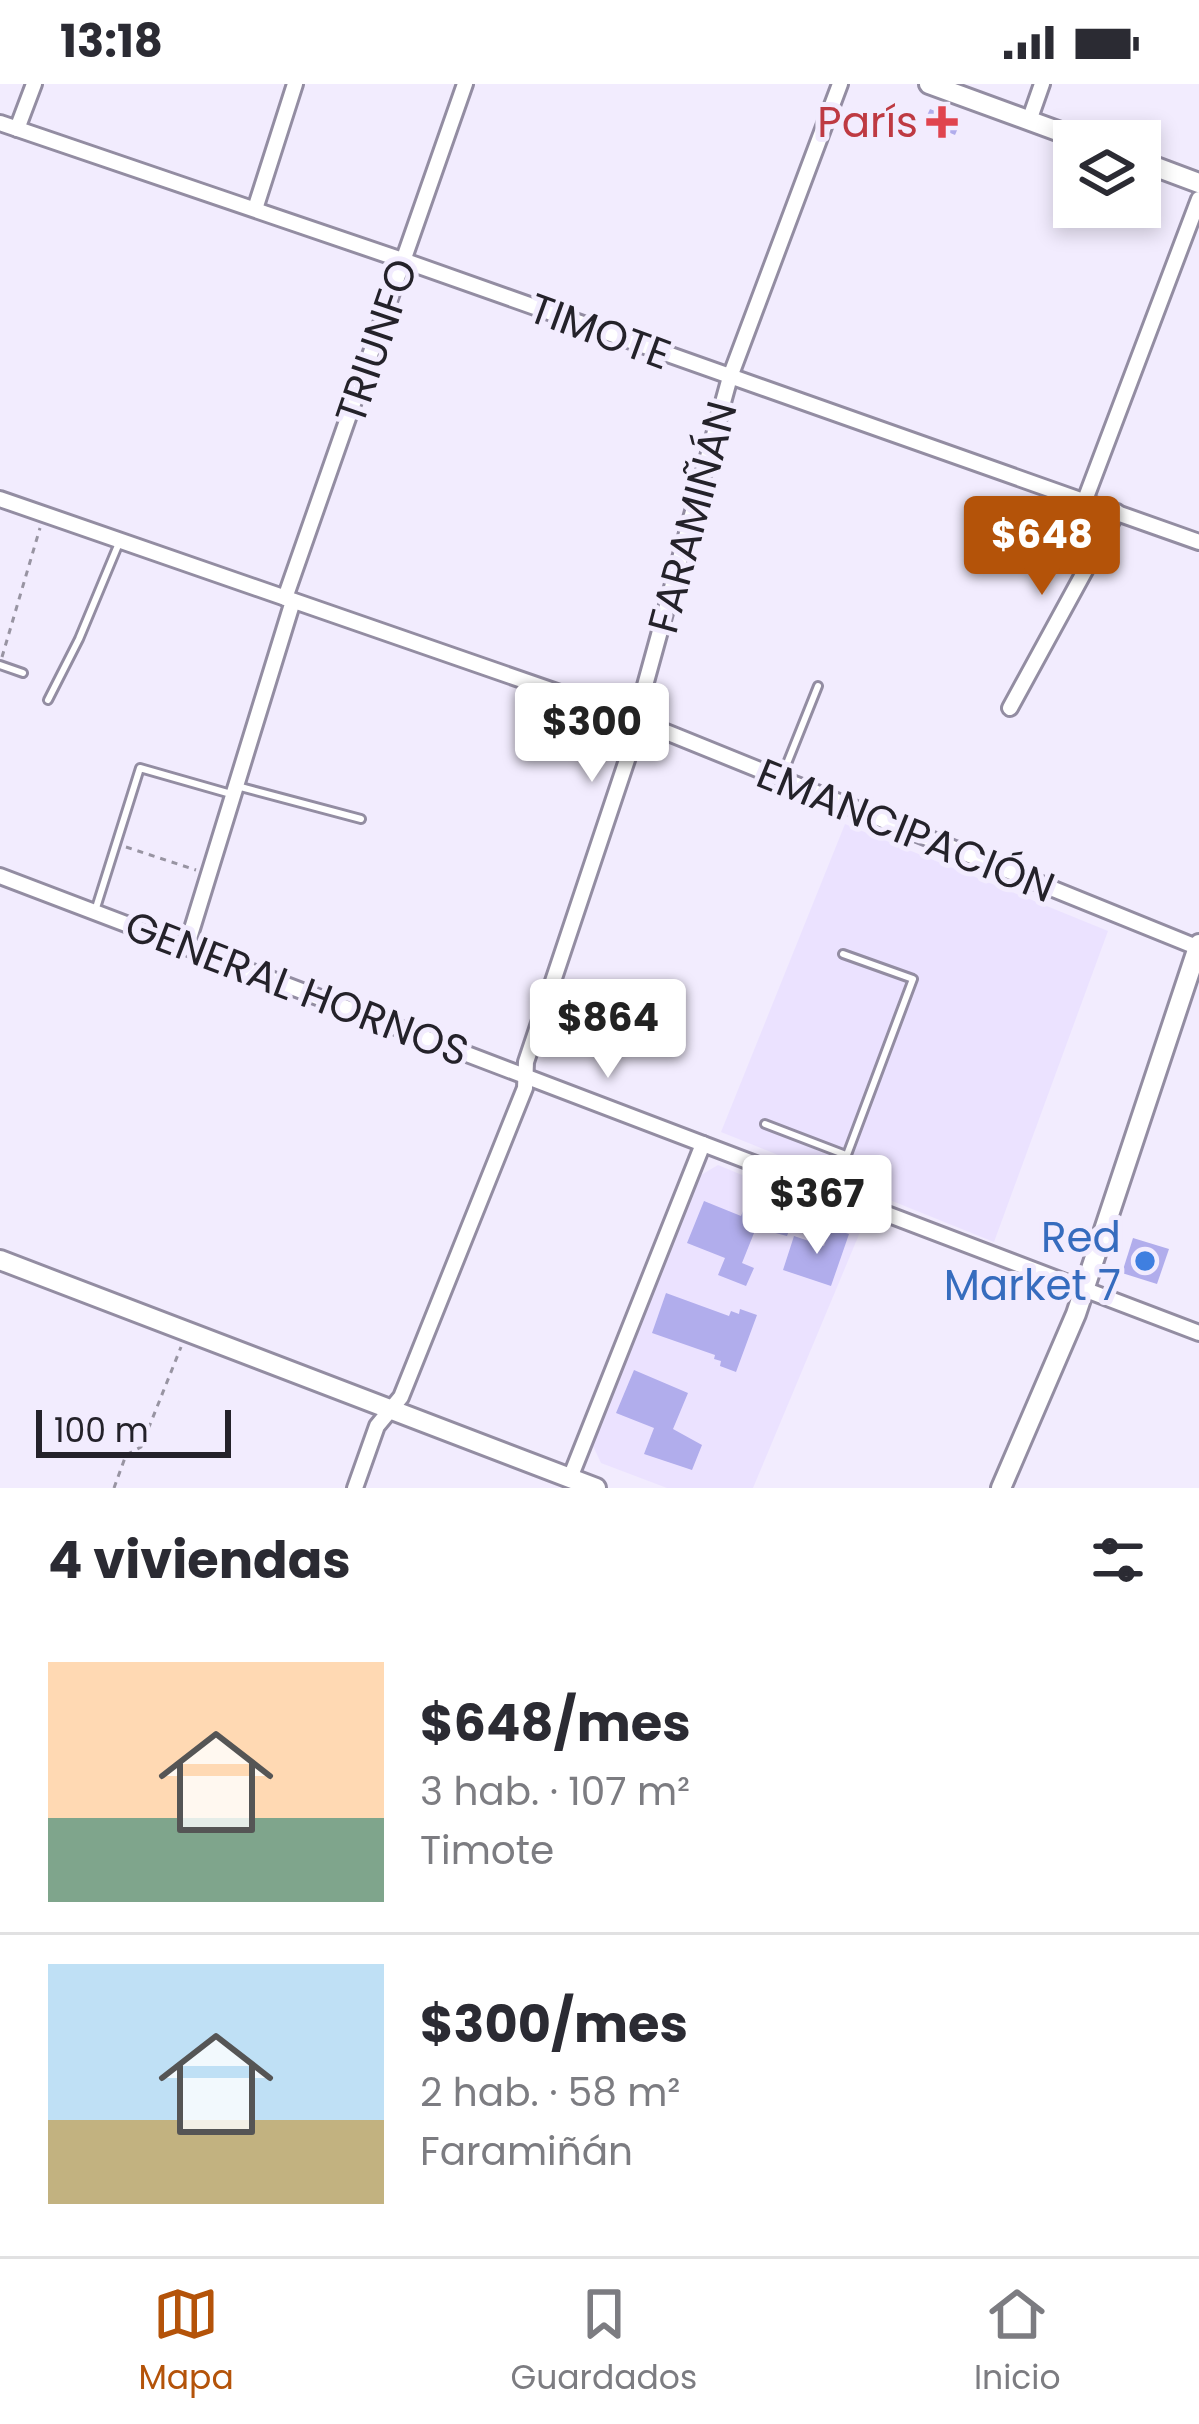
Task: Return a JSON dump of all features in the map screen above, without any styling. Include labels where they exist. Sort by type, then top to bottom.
[{"type":"street","points":[[17,129],[34,84]]},
{"type":"street","points":[[255,209],[295,84]]},
{"type":"street","name":"TRIUNFO","points":[[187,945],[289,599],[465,84]]},
{"type":"street","name":"FARAMIÑÁN","points":[[355,1488],[377,1426],[401,1397],[527,1076],[526,1062],[638,722],[730,376],[840,84]]},
{"type":"street","points":[[929,84],[1053,130]]},
{"type":"street","points":[[1029,121],[1042,84]]},
{"type":"street","name":"TIMOTE","points":[[0,123],[1199,542]]},
{"type":"street","points":[[1161,169],[1199,183]]},
{"type":"street","points":[[1085,500],[1199,199]]},
{"type":"street","name":"EMANCIPACIÓN","points":[[0,499],[638,722],[1199,946]]},
{"type":"street","points":[[1010,708],[1118,512]]},
{"type":"street","name":"GENERAL HORNOS","points":[[0,876],[1199,1333]]},
{"type":"street","points":[[1001,1488],[1084,1290],[1199,946]]},
{"type":"street","points":[[570,1478],[704,1144]]},
{"type":"street","points":[[0,1260],[596,1488]]},
{"type":"lane","points":[[48,700],[119,543]]},
{"type":"lane","points":[[0,664],[23,673]]},
{"type":"lane","points":[[781,779],[818,686]]},
{"type":"lane","points":[[95,911],[140,767],[361,819]]},
{"type":"lane","points":[[833,1194],[913,979],[843,954]]},
{"type":"lane","points":[[765,1124],[848,1156]]},
{"type":"path","points":[[0,664],[44,515]]},
{"type":"path","points":[[116,844],[210,874]]},
{"type":"path","points":[[114,1488],[126,1455],[141,1447],[187,1332]]},
{"type":"shaded area","points":[[845,824],[1108,931],[994,1242],[721,1132]]},
{"type":"shaded area","points":[[718,1165],[863,1225],[753,1488],[667,1488],[601,1463],[592,1444],[701,1175]]},
{"type":"building","name":"París","points":[[930,109],[961,121],[955,135],[924,122]]},
{"type":"building","points":[[752,1189],[796,1212],[787,1236],[756,1228],[742,1263],[754,1268],[746,1286],[718,1275],[725,1258],[687,1243],[704,1201],[741,1216]]},
{"type":"building","points":[[830,1228],[849,1234],[831,1286],[783,1270],[794,1236],[824,1246]]},
{"type":"building","name":"Red Market 7","points":[[1133,1238],[1169,1249],[1157,1284],[1122,1273]]},
{"type":"building","points":[[666,1293],[729,1316],[731,1311],[739,1314],[740,1309],[757,1315],[736,1372],[720,1366],[715,1355],[652,1333]]},
{"type":"building","points":[[634,1370],[688,1393],[673,1429],[702,1445],[692,1470],[644,1454],[654,1428],[616,1413]]},
{"type":"place","name":"París","points":[[942,122]]},
{"type":"place","name":"Red Market 7","points":[[1145,1261]]}]
